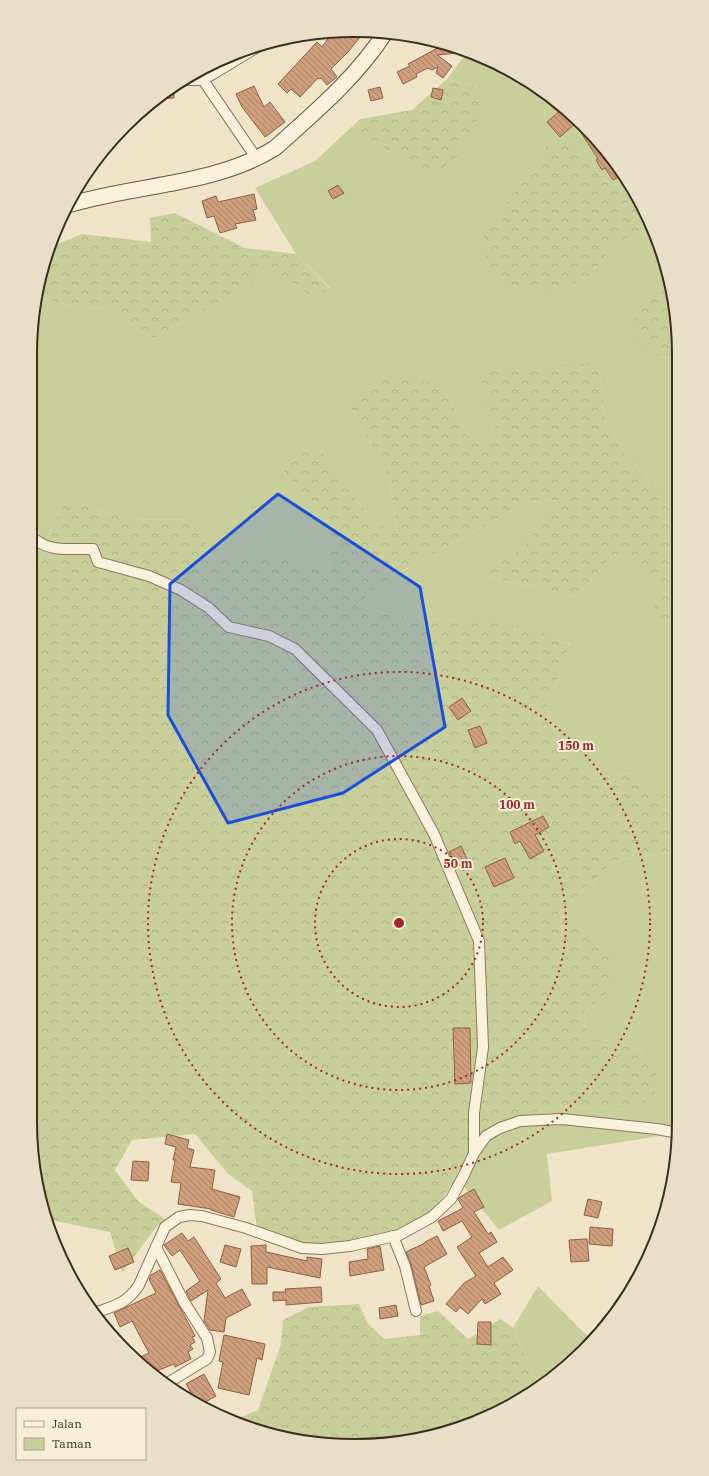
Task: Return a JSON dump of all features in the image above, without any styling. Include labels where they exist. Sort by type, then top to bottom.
[{"type":"street","points":[[76,203],[209,175],[235,168],[257,159],[275,148],[349,80],[373,52],[381,39]]},
{"type":"street","points":[[204,76],[257,159]]},
{"type":"street","points":[[37,542],[49,548],[93,549],[98,562],[149,576],[181,590],[209,608],[229,627],[269,636],[295,649],[377,730],[434,834],[479,941],[483,1046],[474,1113],[474,1152]]},
{"type":"street","points":[[100,1311],[121,1304],[133,1294],[165,1227],[179,1217],[190,1215],[202,1216],[246,1228],[302,1248],[322,1249],[350,1246],[399,1235],[432,1217],[451,1199],[474,1152],[486,1136],[500,1128],[520,1121],[562,1119],[672,1132]]},
{"type":"street","points":[[393,1236],[405,1266],[416,1311]]},
{"type":"street","points":[[156,1247],[184,1302],[207,1338],[210,1352],[207,1359],[172,1381]]},
{"type":"highlighted area","points":[[278,494],[420,587],[445,727],[343,793],[228,823],[168,715],[170,584]]},
{"type":"green space","points":[[464,57],[495,70],[513,80],[548,103],[579,130],[606,161],[621,184],[610,185],[596,170],[547,145],[499,212],[588,279],[615,243],[647,231],[655,252],[665,288],[637,303],[659,357],[672,358],[672,495],[665,493],[631,462],[606,426],[598,363],[499,441],[469,435],[440,383],[349,404],[390,479],[397,535],[371,519],[316,444],[282,468],[328,530],[330,574],[283,557],[210,557],[194,520],[129,519],[63,500],[37,569],[37,354],[42,298],[82,308],[110,309],[153,339],[196,314],[250,286],[266,262],[309,295],[331,289],[296,254],[255,188],[315,161],[360,119],[360,135],[433,175],[456,159],[479,87],[447,79]]},
{"type":"green space","points":[[447,79],[479,87],[482,112],[456,159],[433,175],[360,135],[360,119],[412,110]]},
{"type":"green space","points":[[576,143],[596,170],[610,185],[621,184],[647,231],[615,243],[588,279],[540,292],[499,286],[481,242],[499,212],[547,145]]},
{"type":"green space","points":[[175,213],[245,248],[296,254],[331,290],[309,295],[266,263],[251,286],[196,314],[153,339],[110,309],[82,308],[42,298],[48,272],[57,244],[82,234],[151,242],[150,218]]},
{"type":"green space","points":[[665,288],[669,313],[672,358],[659,357],[633,333],[637,303]]},
{"type":"green space","points":[[598,363],[606,426],[631,462],[665,493],[672,495],[672,631],[663,629],[653,603],[662,585],[615,553],[576,597],[478,574],[522,549],[560,500],[527,502],[378,585],[357,606],[396,616],[462,620],[528,627],[570,644],[547,709],[560,754],[592,779],[633,773],[655,798],[672,789],[672,852],[614,861],[558,914],[593,938],[609,959],[611,991],[584,1012],[587,1039],[630,1042],[657,1066],[654,1096],[631,1110],[556,1106],[504,1121],[467,1141],[457,1178],[430,1216],[378,1240],[315,1248],[257,1230],[252,1191],[228,1174],[195,1134],[132,1140],[115,1170],[138,1201],[165,1219],[154,1230],[122,1273],[110,1232],[55,1221],[54,1224],[43,1183],[38,1142],[37,569],[63,500],[129,519],[195,520],[210,557],[283,557],[330,574],[327,530],[282,468],[316,444],[371,519],[397,534],[390,479],[349,404],[383,378],[440,383],[469,435],[499,441],[479,370]]},
{"type":"green space","points":[[561,500],[522,549],[478,574],[576,597],[615,553],[662,585],[663,628],[672,631],[672,789],[655,798],[633,773],[592,779],[560,754],[547,709],[570,643],[462,620],[396,616],[357,606],[378,585],[527,502]]},
{"type":"green space","points":[[672,852],[671,1134],[547,1154],[552,1201],[499,1230],[457,1178],[467,1141],[504,1121],[556,1106],[631,1110],[657,1066],[630,1042],[587,1039],[584,1012],[611,991],[593,938],[558,914],[614,861]]},
{"type":"green space","points":[[538,1286],[588,1337],[564,1360],[533,1384],[533,1373],[513,1328]]},
{"type":"green space","points":[[359,1304],[368,1324],[384,1339],[420,1335],[420,1316],[438,1311],[468,1339],[501,1319],[513,1328],[533,1373],[533,1384],[495,1406],[476,1415],[437,1428],[396,1436],[354,1439],[313,1436],[272,1428],[240,1417],[258,1410],[281,1344],[283,1320],[309,1307]]},
{"type":"building","points":[[360,37],[331,69],[337,77],[327,85],[321,78],[318,78],[300,97],[291,89],[287,93],[278,84],[317,42],[322,47],[328,39]]},
{"type":"building","points":[[437,48],[455,53],[437,55],[452,66],[443,78],[436,73],[438,67],[432,70],[428,68],[416,74],[417,77],[403,84],[397,72],[410,66],[408,64]]},
{"type":"building","points":[[254,86],[264,107],[270,102],[285,122],[265,137],[242,107],[236,94]]},
{"type":"building","points":[[380,87],[383,98],[371,101],[368,90]]},
{"type":"building","points":[[433,88],[443,90],[441,100],[431,97]]},
{"type":"building","points":[[174,94],[174,98],[168,98]]},
{"type":"building","points":[[559,112],[574,125],[560,137],[547,122]]},
{"type":"building","points":[[580,131],[606,161],[618,177],[613,180],[605,168],[602,170],[596,160],[598,159]]},
{"type":"building","points":[[338,185],[344,193],[333,199],[328,191]]},
{"type":"building","points":[[254,194],[257,209],[253,210],[256,220],[235,224],[237,228],[220,233],[214,216],[207,218],[202,201],[216,196],[218,202]]},
{"type":"building","points":[[462,698],[471,711],[458,720],[449,707]]},
{"type":"building","points":[[480,726],[487,743],[475,748],[468,730]]},
{"type":"building","points":[[543,816],[549,827],[535,835],[544,851],[530,859],[520,841],[515,844],[510,832]]},
{"type":"building","points":[[461,846],[467,859],[454,864],[449,852]]},
{"type":"building","points":[[505,858],[514,878],[494,887],[485,867]]},
{"type":"building","points":[[453,1028],[470,1028],[471,1083],[455,1084]]},
{"type":"building","points":[[167,1134],[189,1140],[187,1148],[194,1150],[190,1167],[215,1170],[212,1189],[240,1197],[234,1217],[211,1209],[178,1204],[181,1183],[171,1182],[176,1147],[165,1144]]},
{"type":"building","points":[[133,1161],[149,1162],[148,1181],[131,1180]]},
{"type":"building","points":[[474,1189],[484,1207],[474,1212],[488,1234],[491,1232],[497,1242],[479,1253],[488,1267],[503,1257],[513,1270],[494,1283],[501,1294],[485,1304],[482,1299],[468,1314],[460,1307],[456,1312],[446,1304],[464,1283],[476,1276],[457,1247],[472,1237],[462,1221],[443,1231],[438,1221],[463,1208],[458,1199]]},
{"type":"building","points":[[588,1199],[602,1202],[598,1218],[584,1215]]},
{"type":"building","points":[[590,1227],[613,1229],[612,1246],[589,1244]]},
{"type":"building","points":[[182,1233],[188,1241],[194,1237],[221,1279],[216,1283],[225,1298],[242,1289],[251,1305],[226,1318],[224,1332],[210,1330],[204,1321],[208,1290],[191,1301],[186,1291],[200,1281],[180,1250],[172,1256],[164,1245]]},
{"type":"building","points":[[437,1236],[447,1254],[424,1267],[431,1285],[429,1286],[434,1301],[421,1305],[411,1264],[406,1252]]},
{"type":"building","points":[[587,1239],[589,1261],[571,1262],[569,1240]]},
{"type":"building","points":[[225,1245],[241,1249],[236,1267],[220,1262]]},
{"type":"building","points":[[266,1245],[266,1252],[307,1261],[307,1257],[322,1259],[320,1278],[267,1267],[267,1284],[252,1284],[251,1246]]},
{"type":"building","points":[[380,1246],[384,1270],[350,1276],[349,1262],[368,1259],[367,1249]]},
{"type":"building","points":[[128,1248],[134,1262],[115,1270],[109,1256]]},
{"type":"building","points":[[160,1270],[195,1336],[192,1337],[195,1342],[190,1345],[193,1349],[188,1352],[191,1359],[175,1367],[174,1364],[158,1370],[141,1357],[149,1353],[132,1321],[120,1327],[114,1313],[156,1293],[149,1279],[151,1275]]},
{"type":"building","points":[[321,1287],[322,1302],[286,1305],[286,1300],[273,1301],[273,1292],[286,1292],[285,1289]]},
{"type":"building","points":[[396,1305],[398,1316],[380,1319],[379,1308]]},
{"type":"building","points":[[478,1322],[491,1322],[491,1345],[477,1344]]},
{"type":"building","points":[[224,1335],[265,1344],[262,1360],[257,1358],[249,1395],[218,1388],[223,1362],[219,1361]]},
{"type":"building","points":[[204,1374],[216,1396],[206,1402],[191,1393],[186,1384]]}]
